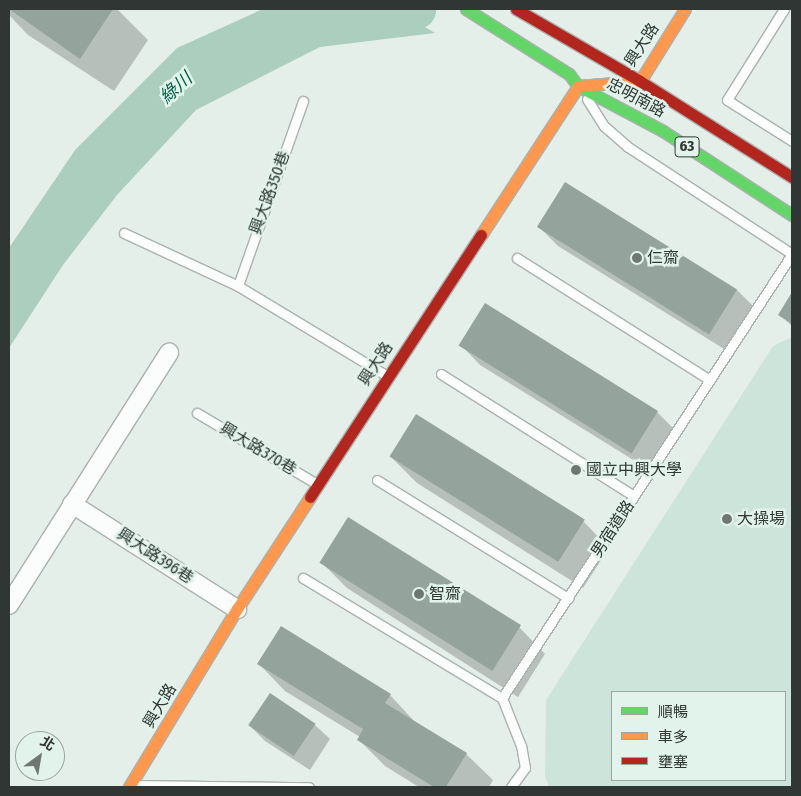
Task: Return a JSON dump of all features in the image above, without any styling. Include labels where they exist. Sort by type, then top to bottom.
[{"type":"street","name":"忠明南路","points":[[466,9],[569,74],[578,86],[663,131],[792,215]]},
{"type":"street","name":"忠明南路","points":[[516,9],[584,51],[640,81],[792,177]]},
{"type":"street","name":"興大路","points":[[130,786],[238,609],[387,376],[578,86],[640,81],[685,9]]},
{"type":"street","points":[[640,81],[688,98],[709,110]]},
{"type":"street","points":[[578,86],[650,138]]},
{"type":"street","points":[[9,606],[169,353]]},
{"type":"street","name":"興大路396巷","points":[[72,504],[238,609]]},
{"type":"lane","points":[[784,9],[727,100],[792,141]]},
{"type":"lane","points":[[578,86],[604,126],[628,147],[792,254]]},
{"type":"lane","name":"興大路350巷","points":[[238,286],[303,101]]},
{"type":"lane","points":[[124,233],[238,286],[387,376]]},
{"type":"lane","name":"男宿道路","points":[[502,698],[792,254]]},
{"type":"lane","points":[[517,258],[710,380]]},
{"type":"lane","points":[[441,374],[634,496]]},
{"type":"lane","name":"興大路370巷","points":[[197,413],[319,485]]},
{"type":"lane","points":[[377,480],[568,598]]},
{"type":"lane","points":[[303,578],[502,698],[521,746],[524,768],[512,787]]},
{"type":"lane","points":[[130,786],[309,787]]},
{"type":"shaded area","name":"大操場","points":[[792,337],[792,787],[549,787],[545,776],[546,700],[773,346]]},
{"type":"water","points":[[263,9],[395,9],[435,33],[320,47],[196,110],[117,195],[63,265],[9,348],[9,248],[75,150],[177,48]]},
{"type":"building","points":[[9,9],[113,9],[80,59]]},
{"type":"building","name":"仁齋","points":[[565,182],[737,290],[709,335],[537,227]]},
{"type":"building","points":[[792,292],[792,324],[778,315]]},
{"type":"building","points":[[485,303],[658,411],[632,454],[459,345]]},
{"type":"building","points":[[416,414],[585,519],[558,562],[390,456]]},
{"type":"building","name":"智齋","points":[[348,517],[521,625],[492,671],[319,563]]},
{"type":"building","points":[[281,626],[391,694],[385,703],[467,753],[446,787],[434,787],[357,740],[363,729],[257,664]]},
{"type":"building","points":[[270,693],[316,724],[294,756],[248,725]]},
{"type":"waterway","name":"綠川","points":[[347,19],[416,9]]},
{"type":"traffic: fast","points":[[466,9],[569,74],[578,86],[663,131],[792,215]]},
{"type":"traffic: slow","points":[[481,235],[578,86],[640,81],[685,9]]},
{"type":"traffic: slow","points":[[129,787],[237,609],[310,497]]},
{"type":"traffic: jam","points":[[516,9],[640,81],[792,177]]},
{"type":"traffic: jam","points":[[310,497],[481,235]]},
{"type":"place","name":"仁齋","points":[[637,258]]},
{"type":"place","name":"國立中興大學","points":[[576,470]]},
{"type":"place","name":"大操場","points":[[727,519]]},
{"type":"place","name":"智齋","points":[[419,594]]}]
